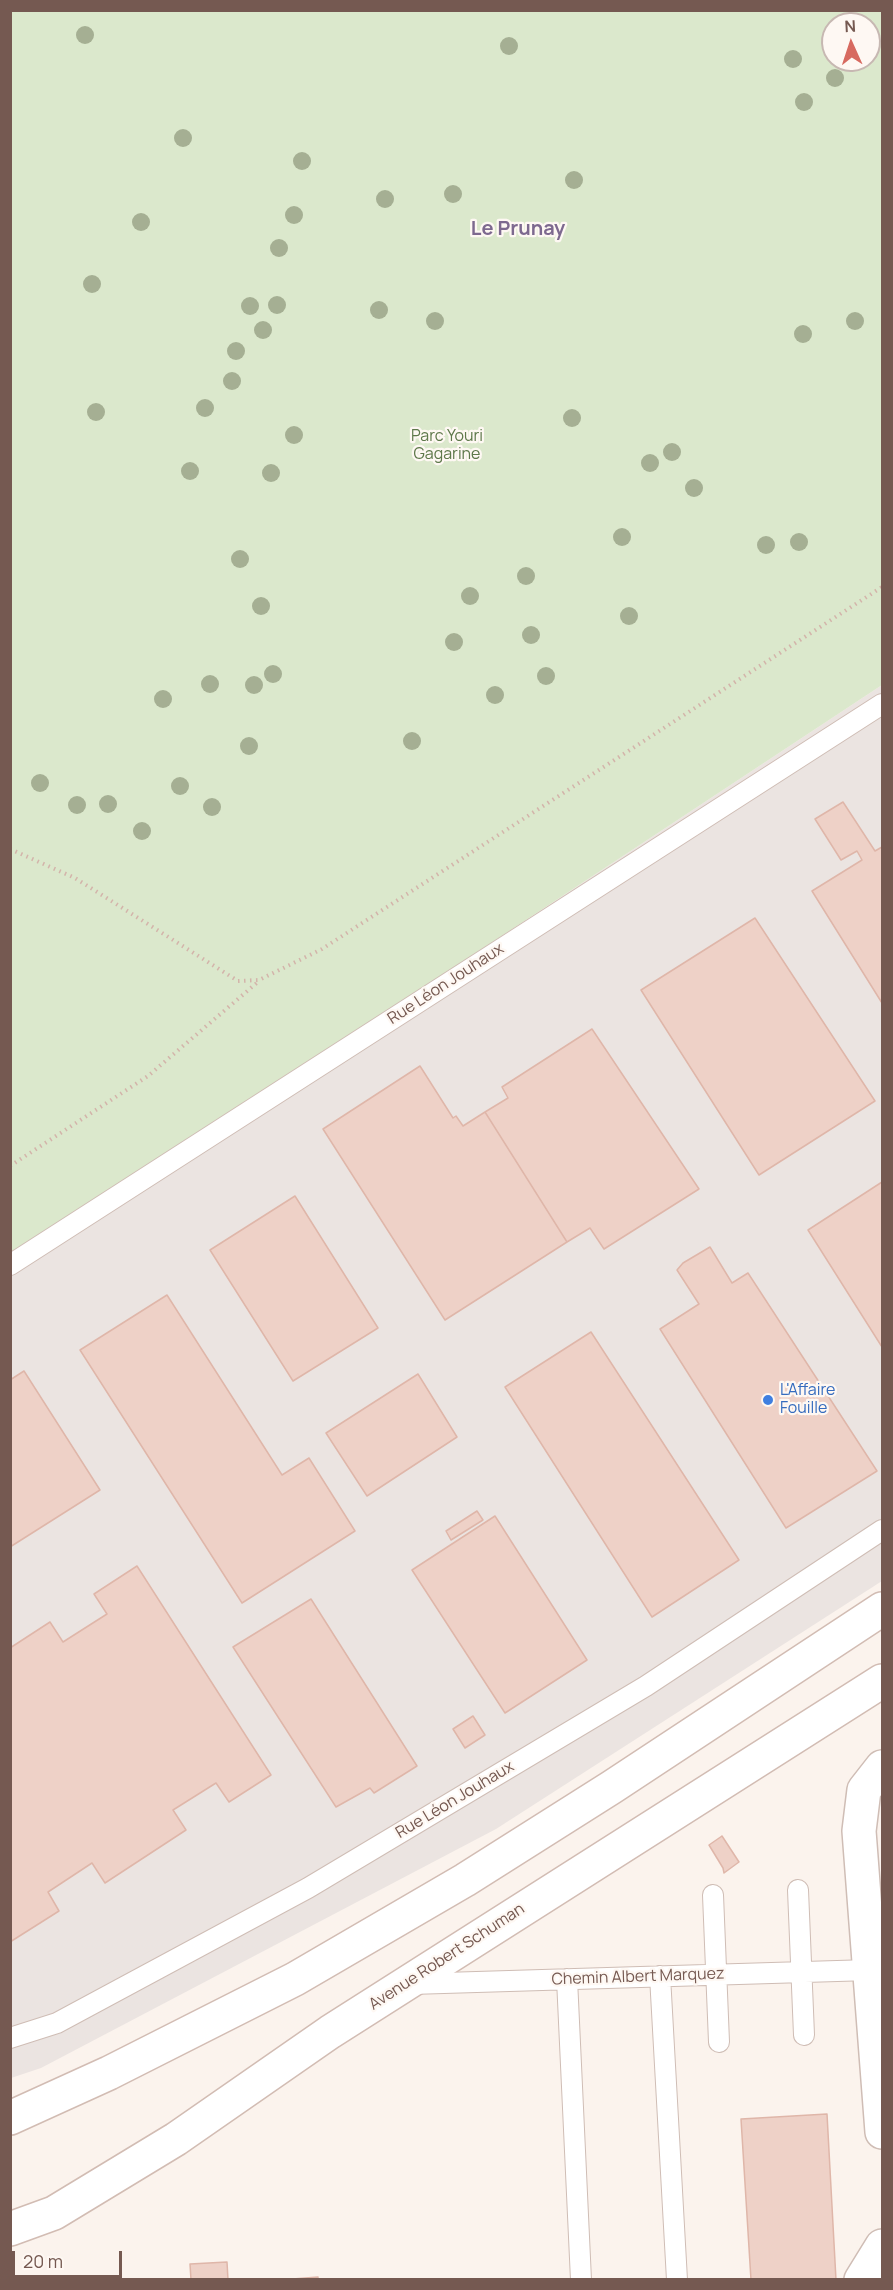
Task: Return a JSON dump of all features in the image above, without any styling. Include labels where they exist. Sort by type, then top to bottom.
[{"type":"main road","points":[[10,2118],[109,2073],[295,1979],[465,1880],[612,1787],[882,1609]]},
{"type":"main road","name":"Avenue Robert Schuman","points":[[10,2229],[54,2213],[176,2139],[330,2032],[882,1681]]},
{"type":"main road","points":[[882,1767],[864,1791],[859,1831],[882,2132]]},
{"type":"main road","points":[[861,2280],[882,2246]]},
{"type":"lane","name":"Rue Léon Jouhaux","points":[[10,1265],[882,704]]},
{"type":"lane","name":"Rue Léon Jouhaux","points":[[10,2038],[57,2023],[308,1888],[646,1686],[882,1530]]},
{"type":"lane","points":[[798,1890],[804,2036]]},
{"type":"lane","points":[[713,1895],[719,2042]]},
{"type":"lane","name":"Chemin Albert Marquez","points":[[406,1984],[870,1970]]},
{"type":"lane","points":[[660,1976],[677,2280]]},
{"type":"lane","points":[[567,1979],[581,2280]]},
{"type":"path","points":[[10,1166],[148,1076],[259,980],[322,949],[882,586]]},
{"type":"path","points":[[10,849],[75,878],[238,981],[259,980]]},
{"type":"shaded area","points":[[882,685],[882,1581],[496,1829],[41,2068],[11,2078],[11,1260]]},
{"type":"green space","name":"Parc Youri Gagarine","points":[[11,11],[882,11],[882,685],[11,1260]]},
{"type":"building","points":[[843,802],[875,851],[882,847],[882,1003],[812,891],[862,860],[857,851],[841,860],[815,819]]},
{"type":"building","points":[[755,918],[875,1101],[759,1175],[641,990]]},
{"type":"building","points":[[592,1029],[699,1189],[604,1249],[590,1228],[567,1242],[485,1112],[508,1098],[502,1087]]},
{"type":"building","points":[[420,1066],[453,1118],[456,1116],[463,1126],[485,1112],[567,1242],[445,1320],[323,1129]]},
{"type":"building","points":[[882,1182],[882,1347],[808,1230]]},
{"type":"building","points":[[295,1196],[378,1328],[293,1381],[210,1250]]},
{"type":"building","name":"L'Affaire Fouille","points":[[710,1247],[732,1283],[748,1273],[877,1471],[786,1528],[660,1329],[699,1304],[677,1270],[683,1263]]},
{"type":"building","points":[[167,1295],[282,1475],[309,1458],[355,1531],[242,1603],[80,1350]]},
{"type":"building","points":[[591,1332],[739,1560],[652,1617],[505,1387]]},
{"type":"building","points":[[24,1371],[100,1490],[10,1547],[10,1380]]},
{"type":"building","points":[[418,1374],[457,1437],[367,1496],[326,1433]]},
{"type":"building","points":[[477,1511],[483,1520],[451,1540],[446,1531]]},
{"type":"building","points":[[495,1516],[587,1660],[505,1713],[412,1570]]},
{"type":"building","points":[[137,1566],[271,1775],[229,1802],[216,1783],[173,1810],[186,1830],[105,1883],[92,1863],[48,1892],[59,1911],[10,1942],[10,1648],[50,1622],[63,1642],[107,1614],[94,1594]]},
{"type":"building","points":[[311,1599],[417,1766],[374,1793],[370,1788],[336,1807],[233,1647]]},
{"type":"building","points":[[473,1716],[485,1735],[465,1748],[453,1729]]},
{"type":"building","points":[[722,1836],[739,1862],[724,1873],[709,1845]]},
{"type":"building","points":[[827,2114],[836,2280],[751,2280],[741,2119]]},
{"type":"building","points":[[227,2262],[228,2280],[191,2280],[190,2264]]},
{"type":"building","points":[[318,2277],[318,2280],[280,2280]]},
{"type":"place","name":"L'Affaire Fouille","points":[[768,1400]]},
{"type":"district","name":"Le Prunay","points":[[518,229]]}]
